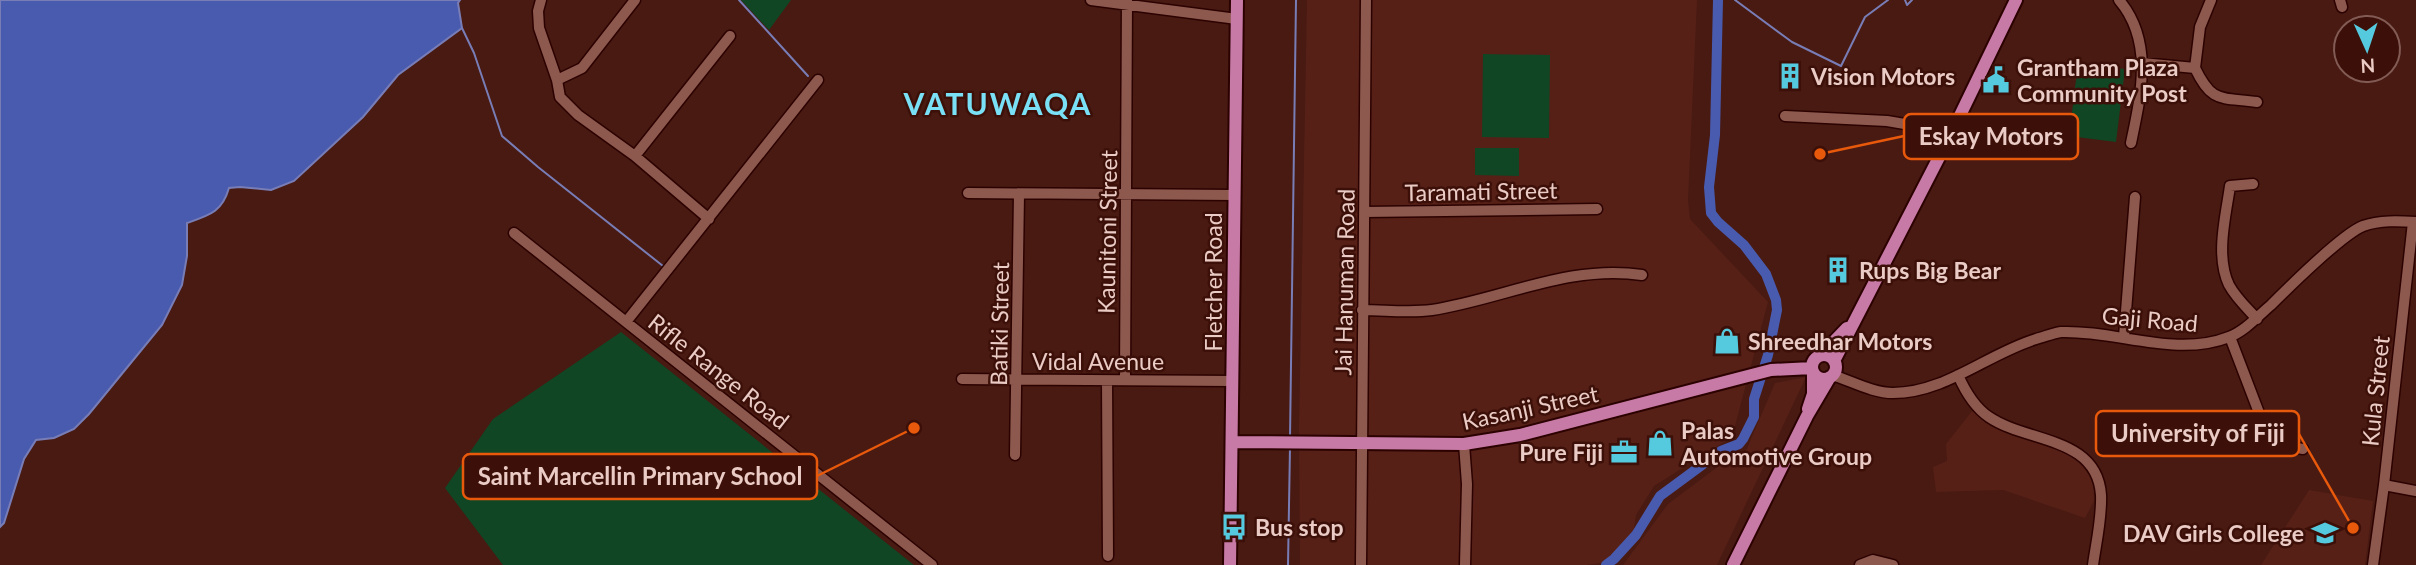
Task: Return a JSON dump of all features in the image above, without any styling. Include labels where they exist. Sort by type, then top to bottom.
[{"type":"main road","name":"Fletcher Road","points":[[1230,565],[1237,0]]},
{"type":"main road","points":[[1733,565],[2016,0]]},
{"type":"main road","points":[[1807,416],[1815,363],[1858,318]]},
{"type":"main road","points":[[1815,363],[1827,355],[1833,369]]},
{"type":"main road","points":[[1815,363],[1820,378],[1833,369]]},
{"type":"main road","name":"Kasanji Street","points":[[1233,442],[1464,444],[1520,435],[1769,371],[1815,363]]},
{"type":"street","points":[[541,0],[538,11],[539,28],[560,97],[578,115],[635,156],[709,219]]},
{"type":"street","points":[[557,80],[582,68],[635,0]]},
{"type":"street","points":[[1091,0],[1237,19]]},
{"type":"street","name":"Jai Hanuman Road","points":[[1361,565],[1366,0]]},
{"type":"street","points":[[2119,0],[2134,22],[2142,64],[2143,78],[2131,143]]},
{"type":"street","points":[[2211,0],[2200,26],[2195,68],[2204,88],[2217,97],[2257,102]]},
{"type":"street","name":"Kaunitoni Street","points":[[1125,380],[1127,3]]},
{"type":"street","points":[[635,156],[730,36]]},
{"type":"street","points":[[2142,64],[2195,68]]},
{"type":"street","points":[[626,322],[818,80]]},
{"type":"street","points":[[1785,117],[1887,121],[1952,132]]},
{"type":"street","points":[[2253,184],[2230,186],[2223,247],[2224,270],[2228,283],[2237,298],[2257,319]]},
{"type":"street","points":[[968,193],[1234,195]]},
{"type":"street","name":"Batiki Street","points":[[1015,455],[1019,194]]},
{"type":"street","points":[[2124,337],[2135,197]]},
{"type":"street","name":"Taramati Street","points":[[1364,212],[1597,209]]},
{"type":"street","name":"Gaji Road","points":[[1833,369],[1871,389],[1892,393],[1921,389],[1958,375],[2007,349],[2058,332],[2095,333],[2188,345],[2204,344],[2230,337],[2257,319],[2353,232],[2378,223],[2415,222]]},
{"type":"street","name":"Kula Street","points":[[2373,565],[2415,222]]},
{"type":"street","name":"Rifle Range Road","points":[[514,233],[932,565]]},
{"type":"street","points":[[1362,310],[1431,310],[1562,277],[1593,272],[1642,275]]},
{"type":"street","points":[[2230,337],[2261,418],[2261,441]]},
{"type":"street","points":[[1958,375],[1969,396],[1986,415],[2011,429],[2067,447],[2078,453],[2095,473],[2101,497],[2093,565]]},
{"type":"street","name":"Vidal Avenue","points":[[962,379],[1233,381]]},
{"type":"street","points":[[1107,381],[1108,556]]},
{"type":"street","points":[[2218,435],[2303,449]]},
{"type":"street","points":[[1464,444],[1467,484],[1465,565]]},
{"type":"street","points":[[2384,485],[2416,491]]},
{"type":"street","points":[[1860,565],[1874,560],[1893,565]]},
{"type":"shaded area","points":[[1307,0],[1697,0],[1688,200],[1690,219],[1768,302],[1732,437],[1654,486],[1636,515],[1632,540],[1608,562],[1586,565],[1300,565],[1299,429]]},
{"type":"shaded area","points":[[1806,377],[1717,565],[1623,565],[1668,504],[1724,462],[1745,453],[1775,383]]},
{"type":"shaded area","points":[[1972,411],[1988,424],[2069,452],[2082,463],[2093,482],[2094,501],[2085,518],[2003,490],[1936,492],[1933,467],[1947,461],[1946,444]]},
{"type":"shaded area","name":"DAV Girls College","points":[[2309,490],[2373,501],[2365,565],[2261,565]]},
{"type":"green space","points":[[741,0],[791,0],[769,30]]},
{"type":"green space","points":[[1483,54],[1550,55],[1549,138],[1482,137]]},
{"type":"green space","points":[[2078,64],[2125,69],[2116,142],[2069,136]]},
{"type":"green space","points":[[1475,148],[1519,148],[1519,176],[1475,175]]},
{"type":"green space","points":[[621,332],[914,565],[503,565],[445,488],[493,419]]},
{"type":"water","points":[[0,0],[460,0],[458,3],[462,28],[398,75],[363,117],[294,181],[271,190],[229,188],[219,208],[187,223],[187,256],[182,285],[162,325],[74,429],[54,438],[36,440],[24,459],[4,523],[0,527]]},
{"type":"waterway","points":[[739,0],[808,76]]},
{"type":"waterway","points":[[1290,438],[1296,0]]},
{"type":"waterway","points":[[1606,565],[1636,535],[1660,496],[1721,451],[1739,444],[1743,439],[1754,417],[1754,399],[1768,355],[1777,310],[1766,274],[1744,245],[1711,213],[1709,187],[1715,135],[1718,0]]},
{"type":"waterway","points":[[1735,0],[1792,42],[1841,66],[1865,17],[1888,0]]},
{"type":"waterway","points":[[1905,0],[1907,5],[1912,0]]},
{"type":"waterway","points":[[462,28],[474,53],[502,136],[663,266]]},
{"type":"waterway","points":[[1288,565],[1290,447]]},
{"type":"place","name":"Vision Motors","points":[[1790,76]]},
{"type":"place","name":"Grantham Plaza Community Post","points":[[1996,80]]},
{"type":"place","name":"Eskay Motors","points":[[1820,154]]},
{"type":"place","name":"Rups Big Bear","points":[[1838,270]]},
{"type":"place","name":"Shreedhar Motors","points":[[1727,341]]},
{"type":"place","name":"Saint Marcellin Primary School","points":[[914,428]]},
{"type":"place","name":"Palas Automotive Group","points":[[1660,443]]},
{"type":"place","name":"Pure Fiji","points":[[1624,452]]},
{"type":"place","name":"Bus stop","points":[[1234,527]]},
{"type":"place","name":"University of Fiji","points":[[2353,528]]},
{"type":"place","name":"DAV Girls College","points":[[2325,533]]},
{"type":"district","name":"VATUWAQA","points":[[998,103]]}]
